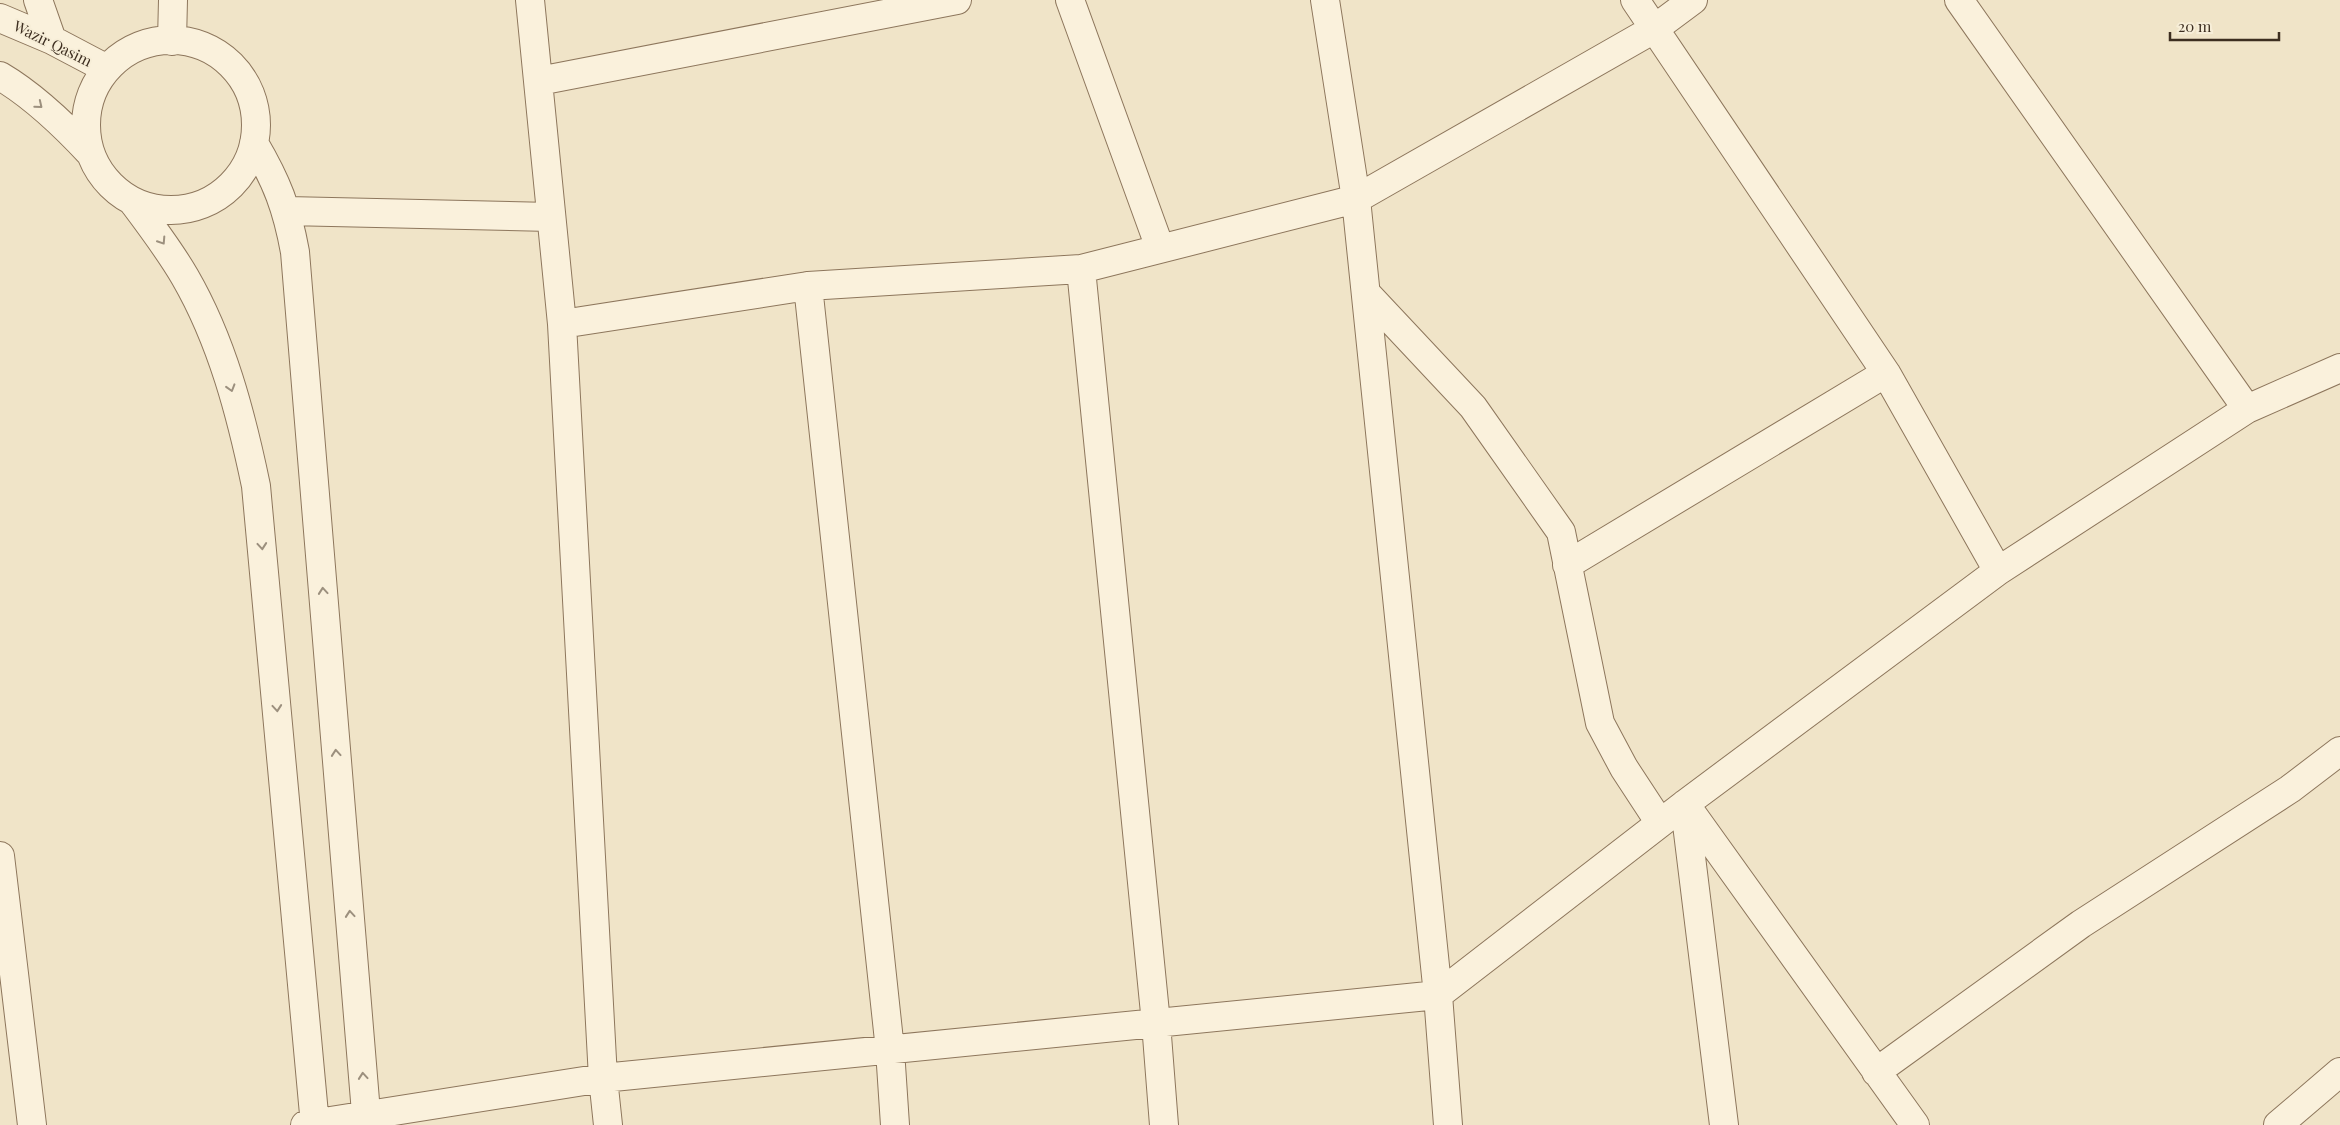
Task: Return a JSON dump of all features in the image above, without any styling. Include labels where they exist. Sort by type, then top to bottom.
[{"type":"street","points":[[38,0],[52,40]]},
{"type":"street","points":[[172,41],[173,0]]},
{"type":"street","points":[[530,0],[562,324],[603,1078],[608,1125]]},
{"type":"street","points":[[539,81],[957,0]]},
{"type":"street","points":[[1070,0],[1160,248]]},
{"type":"street","points":[[1325,0],[1356,199],[1438,995],[1448,1125]]},
{"type":"street","points":[[1635,0],[1886,373],[1998,571]]},
{"type":"street","points":[[562,324],[808,286],[1082,269],[1356,199],[1654,29],[1693,0]]},
{"type":"street","points":[[1959,0],[2247,409]]},
{"type":"street","name":"Wazir Qasim","points":[[0,18],[52,40],[106,69]]},
{"type":"street","points":[[0,76],[37,102],[65,126],[90,153],[100,172],[115,190],[133,202],[154,209],[177,210],[198,206],[218,196],[234,182],[247,164],[254,143],[256,121],[252,99],[242,79],[228,62],[209,49],[188,42],[172,41],[144,44],[123,54],[106,69],[94,87],[87,108],[86,131],[90,153]]},
{"type":"street","points":[[254,143],[273,175],[287,211],[295,252],[367,1120]]},
{"type":"street","points":[[133,202],[185,278],[208,324],[244,431],[256,486],[311,1125],[367,1120],[603,1078],[1438,995],[1684,804],[1998,571],[2247,409],[2340,368]]},
{"type":"street","points":[[287,211],[551,217]]},
{"type":"street","points":[[1082,269],[1156,1024],[1164,1125]]},
{"type":"street","points":[[808,286],[890,1050],[895,1125]]},
{"type":"street","points":[[1366,294],[1473,407],[1560,532],[1600,723],[1624,768],[1660,823]]},
{"type":"street","points":[[1567,566],[1886,373]]},
{"type":"street","points":[[1876,1072],[2081,924],[2290,788],[2340,751]]},
{"type":"street","points":[[1684,804],[1915,1125]]},
{"type":"street","points":[[1684,804],[1724,1125]]},
{"type":"street","points":[[0,856],[32,1125]]},
{"type":"street","points":[[2278,1125],[2340,1072]]}]
